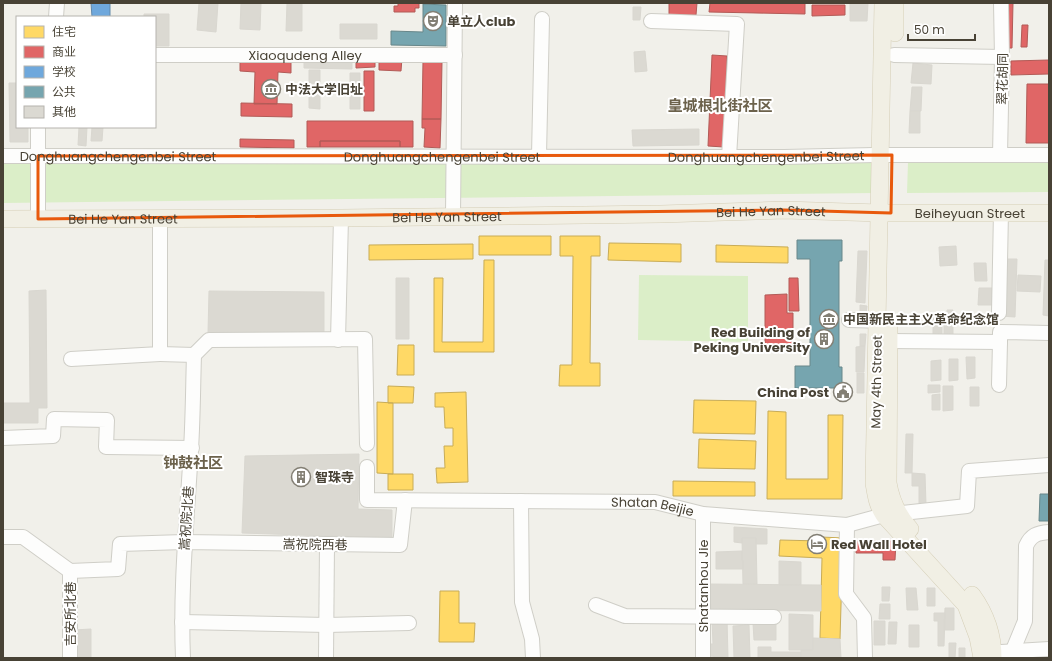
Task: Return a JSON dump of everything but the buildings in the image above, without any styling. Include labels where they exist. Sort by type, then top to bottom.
[{"type":"main road","name":"May 4th Street","points":[[883,3],[888,160]]},
{"type":"main road","name":"May 4th Street","points":[[895,3],[894,55],[885,213],[883,321],[874,483],[878,505],[891,514],[966,605],[987,655]]},
{"type":"main road","name":"Bei He Yan Street","points":[[3,219],[341,218],[661,214],[784,210],[885,213]]},
{"type":"main road","name":"Beiheyuan Street","points":[[885,213],[1049,213]]},
{"type":"main road","name":"May 4th Street","points":[[883,321],[889,341],[888,478],[892,501],[891,514]]},
{"type":"street","points":[[56,16],[57,3]]},
{"type":"street","points":[[453,216],[455,3]]},
{"type":"street","name":"翠花胡同","points":[[1000,155],[1002,56],[1001,3]]},
{"type":"street","points":[[539,156],[542,19]]},
{"type":"street","points":[[651,22],[736,24],[729,157]]},
{"type":"street","name":"Xiaoqudeng Alley","points":[[156,55],[455,55]]},
{"type":"street","points":[[894,55],[1002,56]]},
{"type":"street","points":[[38,128],[38,219]]},
{"type":"street","name":"Donghuangchengenbei Street","points":[[3,156],[539,156],[888,160],[1000,155],[1049,155]]},
{"type":"street","points":[[999,313],[1001,212]]},
{"type":"street","points":[[160,218],[160,354]]},
{"type":"street","points":[[338,340],[341,218]]},
{"type":"street","points":[[849,320],[883,321]]},
{"type":"street","points":[[999,385],[1000,332],[1049,333]]},
{"type":"street","points":[[71,359],[160,354],[194,354],[209,340],[365,339],[367,444]]},
{"type":"street","points":[[889,341],[1000,342]]},
{"type":"street","name":"嵩祝院北巷","points":[[183,658],[182,622],[184,542],[192,448],[194,354]]},
{"type":"street","points":[[3,438],[53,436],[54,419],[107,420],[106,447],[192,448]]},
{"type":"street","name":"Shatan Beijie","points":[[367,467],[367,500],[655,502],[703,514],[847,525],[891,514],[967,506],[969,471],[1049,465]]},
{"type":"street","name":"嵩祝院西巷","points":[[70,571],[118,569],[120,544],[184,542],[400,546],[405,500]]},
{"type":"street","points":[[521,501],[522,602],[532,639],[533,658]]},
{"type":"street","name":"Shatanhou Jie","points":[[703,514],[703,658]]},
{"type":"street","points":[[847,525],[846,594],[864,618],[866,658]]},
{"type":"street","points":[[1014,650],[1025,621],[1026,546],[1030,538],[1038,533],[1049,532]]},
{"type":"street","points":[[3,536],[23,537],[70,571]]},
{"type":"street","points":[[326,658],[327,544]]},
{"type":"street","name":"吉安所北巷","points":[[70,571],[70,658]]},
{"type":"street","points":[[596,605],[625,616],[704,615],[774,617]]},
{"type":"street","points":[[182,622],[327,624],[410,623]]},
{"type":"street","points":[[987,655],[1014,650],[1049,649]]},
{"type":"highlighted area","points":[[892,155],[891,213],[784,210],[38,219],[38,156]]},
{"type":"green space","points":[[875,162],[875,193],[3,203],[3,163]]},
{"type":"green space","points":[[908,162],[1049,162],[1049,192],[907,193]]},
{"type":"green space","points":[[639,275],[748,276],[748,342],[638,340]]},
{"type":"place","name":"单立人club","points":[[433,21]]},
{"type":"place","name":"中法大学旧址","points":[[271,89]]},
{"type":"place","name":"中国新民主主义革命纪念馆","points":[[829,319]]},
{"type":"place","name":"Red Building of Peking University","points":[[824,339]]},
{"type":"place","name":"China Post","points":[[843,392]]},
{"type":"place","name":"智珠寺","points":[[301,477]]},
{"type":"place","name":"Red Wall Hotel","points":[[817,544]]},
{"type":"district","name":"皇城根北街社区","points":[[720,106]]},
{"type":"district","name":"钟鼓社区","points":[[193,463]]}]
